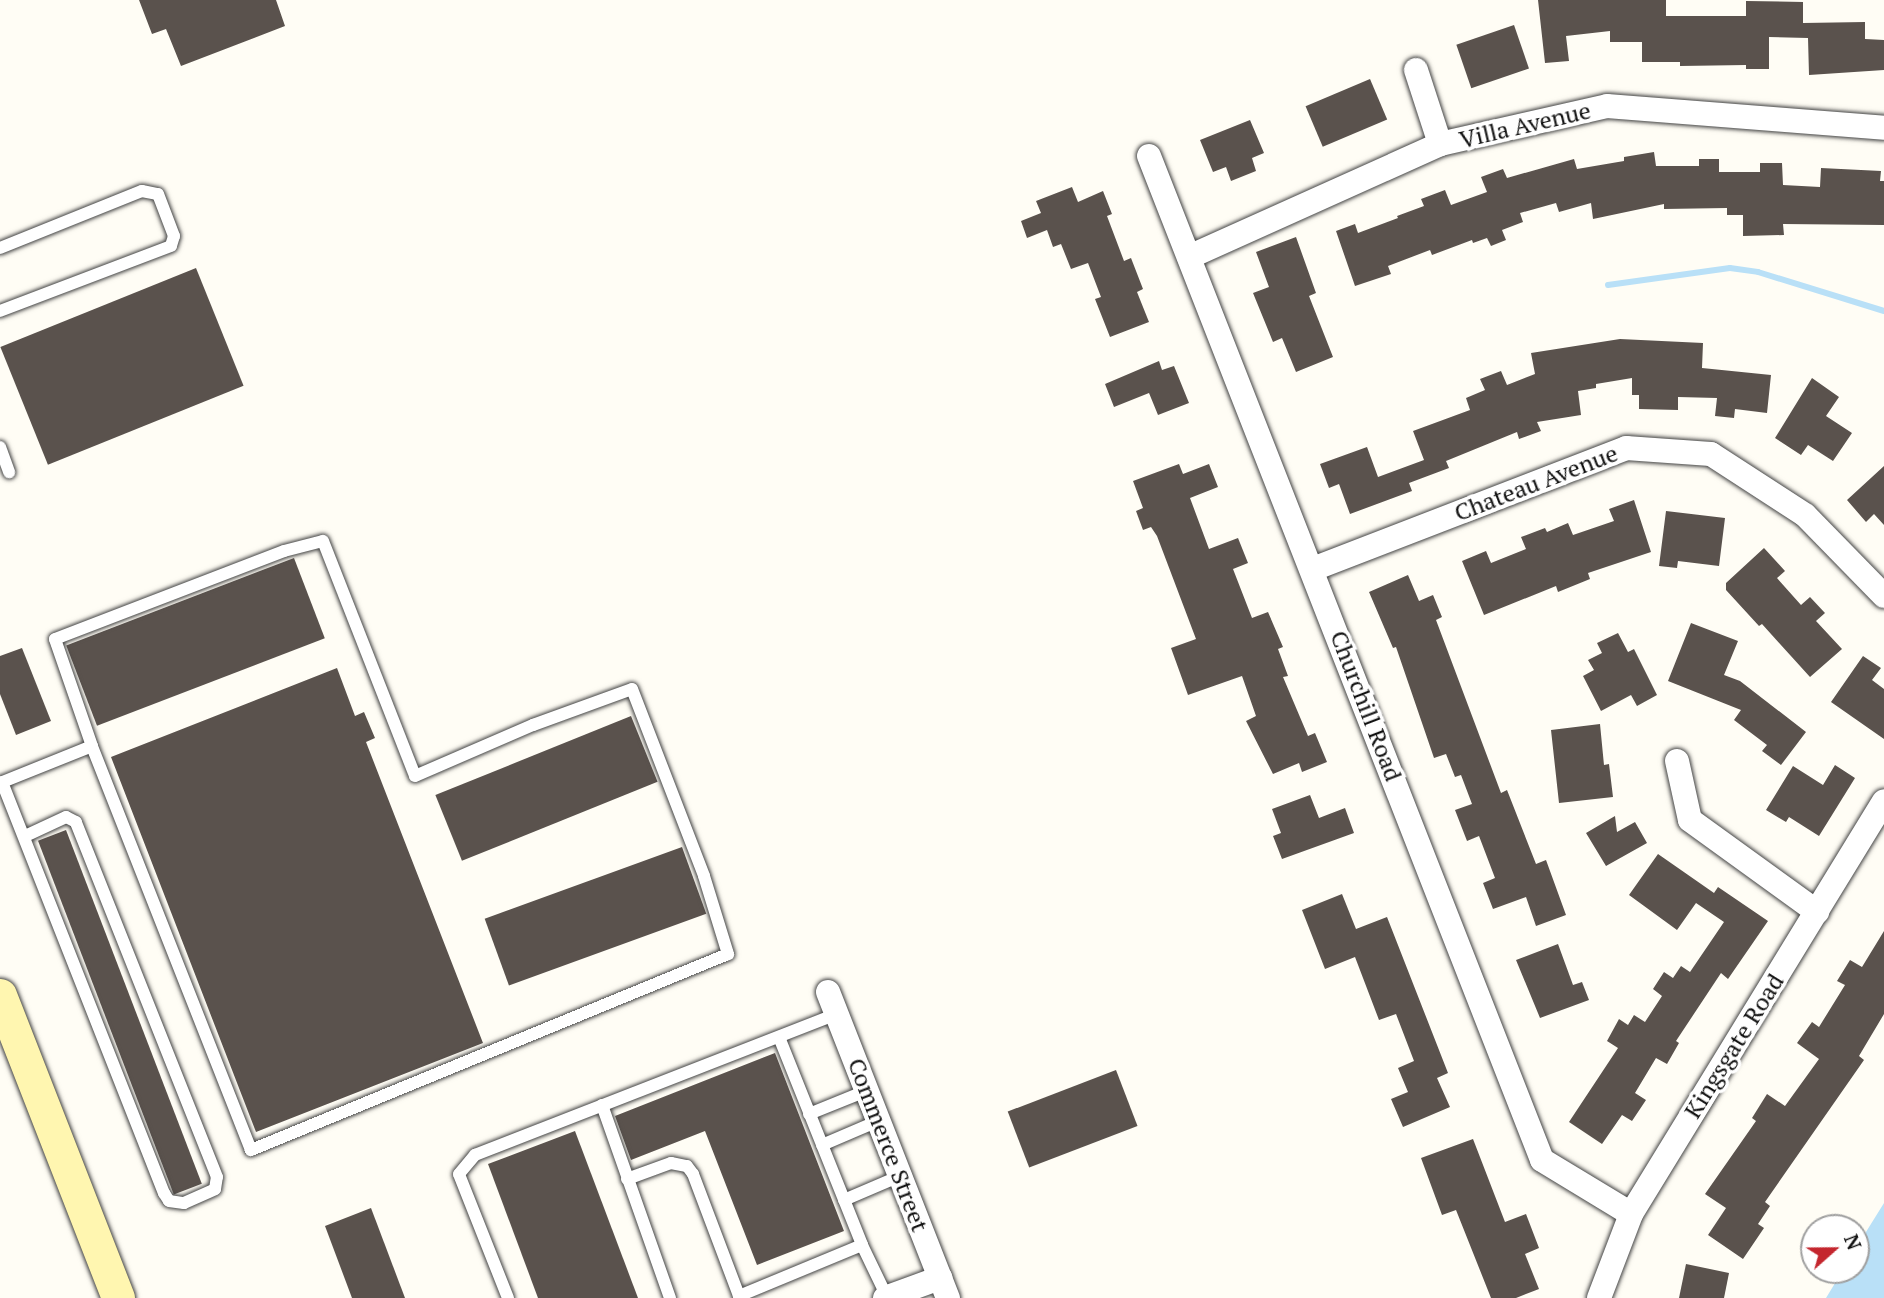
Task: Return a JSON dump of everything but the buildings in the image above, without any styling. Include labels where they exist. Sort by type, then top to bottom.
[{"type":"street","points":[[1416,69],[1440,144]]},
{"type":"street","name":"Villa Avenue","points":[[1189,257],[1440,144],[1607,106],[1884,128]]},
{"type":"street","name":"Churchill Road","points":[[1149,156],[1542,1160],[1631,1214]]},
{"type":"street","name":"Chateau Avenue","points":[[1312,569],[1626,448],[1711,454],[1805,515],[1884,596]]},
{"type":"street","points":[[1677,761],[1690,820],[1817,912]]},
{"type":"street","name":"Kingsgate Road","points":[[1599,1298],[1631,1214],[1884,801]]},
{"type":"street","points":[[0,995],[118,1298]]},
{"type":"street","name":"Commerce Street","points":[[832,1003],[944,1288]]},
{"type":"street","points":[[886,1298],[944,1288]]},
{"type":"lane","points":[[0,248],[142,191],[158,194],[174,236],[171,246],[0,311]]},
{"type":"lane","points":[[0,447],[9,472]]},
{"type":"lane","points":[[324,541],[415,776],[533,725],[632,689],[704,876],[728,954],[251,1150],[92,746],[55,639],[284,551],[324,541]]},
{"type":"lane","points":[[25,836],[66,817],[76,822],[217,1177],[215,1189],[184,1203],[169,1200],[164,1193],[25,836],[1,782],[92,746]]},
{"type":"lane","points":[[508,1298],[459,1174],[475,1155],[779,1037],[832,1003]]},
{"type":"lane","points":[[779,1037],[862,1245],[886,1298]]},
{"type":"lane","points":[[809,1114],[866,1091]]},
{"type":"lane","points":[[602,1105],[670,1298]]},
{"type":"lane","points":[[822,1145],[878,1121]]},
{"type":"lane","points":[[627,1179],[671,1163],[687,1166],[694,1174],[739,1297],[862,1245]]},
{"type":"lane","points":[[844,1199],[900,1176]]},
{"type":"water","points":[[1884,1203],[1884,1298],[1826,1298],[1834,1284],[1870,1284],[1870,1226]]},
{"type":"waterway","points":[[1608,285],[1730,268],[1758,272],[1884,311]]}]
